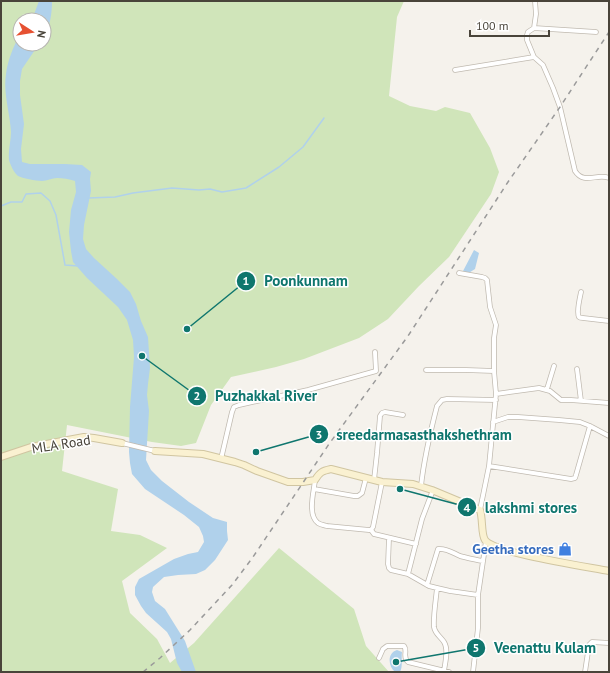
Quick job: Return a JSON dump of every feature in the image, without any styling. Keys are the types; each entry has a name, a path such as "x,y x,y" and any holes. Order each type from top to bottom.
{"street":[{"path":"534,28 536,14 535,1"},
{"path":"596,32 534,28 528,32 527,40 534,57 543,65 553,88 560,107 578,176 584,178 602,176 609,178"},
{"path":"454,70 534,57"},
{"path":"459,273 485,278 490,307 496,324 494,338 496,400 489,466 480,510 482,515 484,537 486,541 478,595 478,628 474,672"},
{"path":"581,292 578,310 579,317 609,321"},
{"path":"221,459 234,407 308,390 376,371 375,352"},
{"path":"547,389 554,366"},
{"path":"577,369 581,401"},
{"path":"426,370 494,371"},
{"path":"496,394 539,388 550,390 561,400 609,403"},
{"path":"420,486 430,433 439,402 447,399 496,400"},
{"path":"374,480 378,453 380,416 385,412 403,414"},
{"path":"493,422 508,417 530,417 580,422 609,436"},
{"path":"489,466 571,479 575,478 590,426"},
{"name":"MLA Road","path":"1,457 31,447 84,437 122,443"},
{"path":"122,443 155,451 203,454 244,465 288,482 315,480"},
{"path":"416,544 374,534 371,530 332,526 317,522 313,516 312,508 315,480 320,473 331,469 382,482 420,486 480,510"},
{"path":"314,489 358,496 362,493 366,478"},
{"path":"371,530 373,527 382,482"},
{"path":"408,574 422,519 433,490"},
{"path":"389,538 389,568 394,572 408,574 437,588 478,595"},
{"path":"486,541 500,548 519,554 609,571"},
{"path":"427,584 437,551 440,548 462,556 483,561"},
{"path":"437,588 434,624 436,632 446,646 444,671"},
{"path":"586,672 589,645 592,642 609,643"},
{"path":"380,658 383,649 387,646 404,646 406,650 404,656 408,662 449,672"}],"green space":[{"path":"1,1 404,1 397,17 389,96 410,106 436,111 445,107 470,113 490,148 499,172 491,194 449,257 388,319 359,338 304,359 231,377 211,405 196,443 181,446 152,442 67,425 62,471 118,489 111,531 140,535 167,548 122,581 130,613 157,639 170,663 194,643 279,548 354,609 366,646 389,672 1,672"}],"water":[{"path":"39,1 52,1 52,12 35,12"},
{"path":"12,51 34,52 22,69 20,81 20,95 24,124 21,149 22,162 30,164 82,165 91,172 91,191 84,225 83,239 86,249 130,292 148,337 150,368 147,395 149,411 146,460 151,470 162,481 189,502 213,518 227,522 228,540 215,560 205,570 196,574 164,577 153,587 152,592 155,601 165,609 185,641 196,672 182,672 177,663 171,639 167,632 146,613 141,606 135,595 135,587 139,579 174,559 198,552 204,542 203,536 199,527 145,489 132,474 129,452 130,407 134,357 133,340 127,320 118,307 87,278 73,262 69,232 71,210 76,192 75,181 53,178 39,181 20,177 11,166 9,153 11,132 5,81 9,58"},
{"path":"474,250 479,253 475,269 467,274 462,273"},
{"path":"397,650 402,652 402,665 400,672 395,672 390,663 391,654"}],"waterway":[{"path":"88,198 115,197 172,188 199,190 210,189 222,192 246,188 279,167 303,147 324,118"},
{"path":"1,206 11,202 22,202 26,194 41,193 50,201 56,215 65,265 78,266"}],"railway":[{"path":"143,672 190,630 232,585 253,557 329,444 408,336 508,182 560,107 609,32"}],"place":[{"name":"Poonkunnam","path":"187,329"},
{"name":"Puzhakkal River","path":"142,356"},
{"name":"sreedarmasasthakshethram","path":"256,452"},
{"name":"lakshmi stores","path":"400,489"},
{"name":"Geetha stores","path":"565,549"},
{"name":"Veenattu Kulam","path":"396,662"}]}
